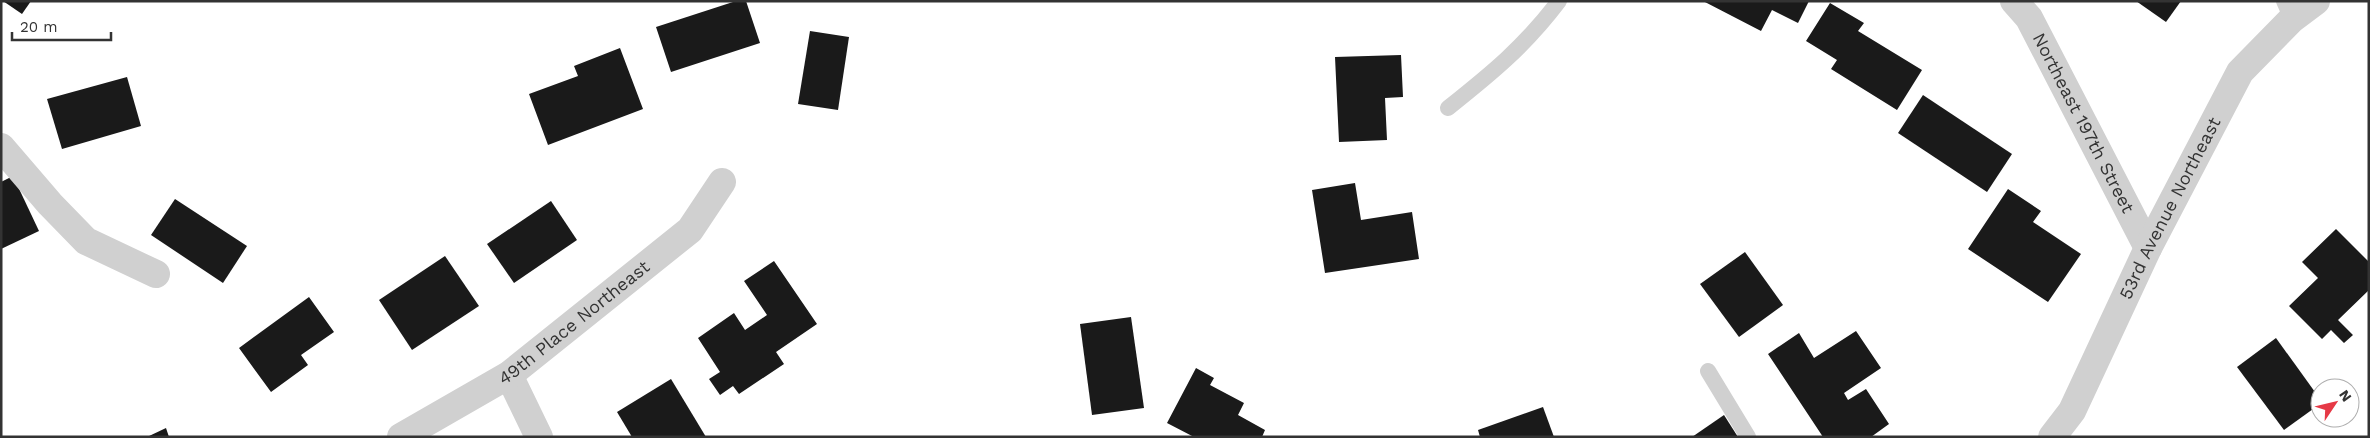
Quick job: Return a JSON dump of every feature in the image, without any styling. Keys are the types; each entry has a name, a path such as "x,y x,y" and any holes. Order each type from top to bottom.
{"street":[{"name":"Northeast 197th Street","path":"2014,1 2029,18 2148,248"},
{"name":"53rd Avenue Northeast","path":"2052,437 2072,412 2148,248 2240,72 2288,10 2316,1"},
{"path":"1,147 50,204 86,240 156,274"},
{"name":"49th Place Northeast","path":"401,437 508,375 690,230 722,182"},
{"path":"508,375 539,437"}],"lane":[{"path":"1448,108 1507,61 1538,28 1559,1"},
{"path":"1708,371 1748,437"}],"building":[{"path":"3,1 31,1 22,14"},
{"path":"736,1 746,1 760,43 671,72 656,27"},
{"path":"1703,1 1809,1 1798,23 1772,10 1761,31"},
{"path":"2136,1 2181,1 2166,22"},
{"path":"1830,3 1864,23 1858,31 1922,70 1897,110 1831,69 1837,60 1806,41"},
{"path":"810,31 849,37 838,110 798,104"},
{"path":"620,48 643,109 548,145 529,94 578,76 574,66"},
{"path":"1401,55 1403,97 1385,98 1387,140 1339,142 1335,57"},
{"path":"127,77 141,126 62,149 47,99"},
{"path":"1923,95 2012,154 1987,192 1898,133"},
{"path":"13,176 39,231 1,249 1,182"},
{"path":"1355,183 1361,220 1412,212 1419,259 1325,273 1312,190"},
{"path":"2008,189 2041,211 2033,222 2081,254 2048,302 1968,249"},
{"path":"175,199 247,246 223,283 151,235"},
{"path":"551,201 577,240 514,283 487,244"},
{"path":"2336,229 2369,262 2369,290 2338,320 2353,335 2344,343 2331,330 2322,339 2289,306 2318,278 2302,262"},
{"path":"1745,252 1783,305 1739,337 1700,284"},
{"path":"445,256 479,306 412,350 379,300"},
{"path":"774,261 817,324 776,352 784,364 739,394 733,386 720,395 709,379 720,372 698,338 734,313 745,330 767,315 744,281"},
{"path":"309,297 334,332 301,355 308,365 271,392 239,348"},
{"path":"1131,317 1144,408 1092,415 1080,324"},
{"path":"1856,331 1881,368 1844,393 1848,400 1866,389 1889,424 1871,437 1823,437 1768,354 1799,333 1814,358"},
{"path":"2276,338 2310,385 2310,411 2284,430 2237,367"},
{"path":"1196,368 1214,378 1210,385 1244,403 1238,415 1265,430 1262,437 1194,437 1167,423"},
{"path":"671,379 706,437 632,437 617,412"},
{"path":"1543,407 1554,437 1480,437 1478,430"},
{"path":"1724,415 1738,437 1692,437"},
{"path":"166,428 169,437 147,437"}]}
